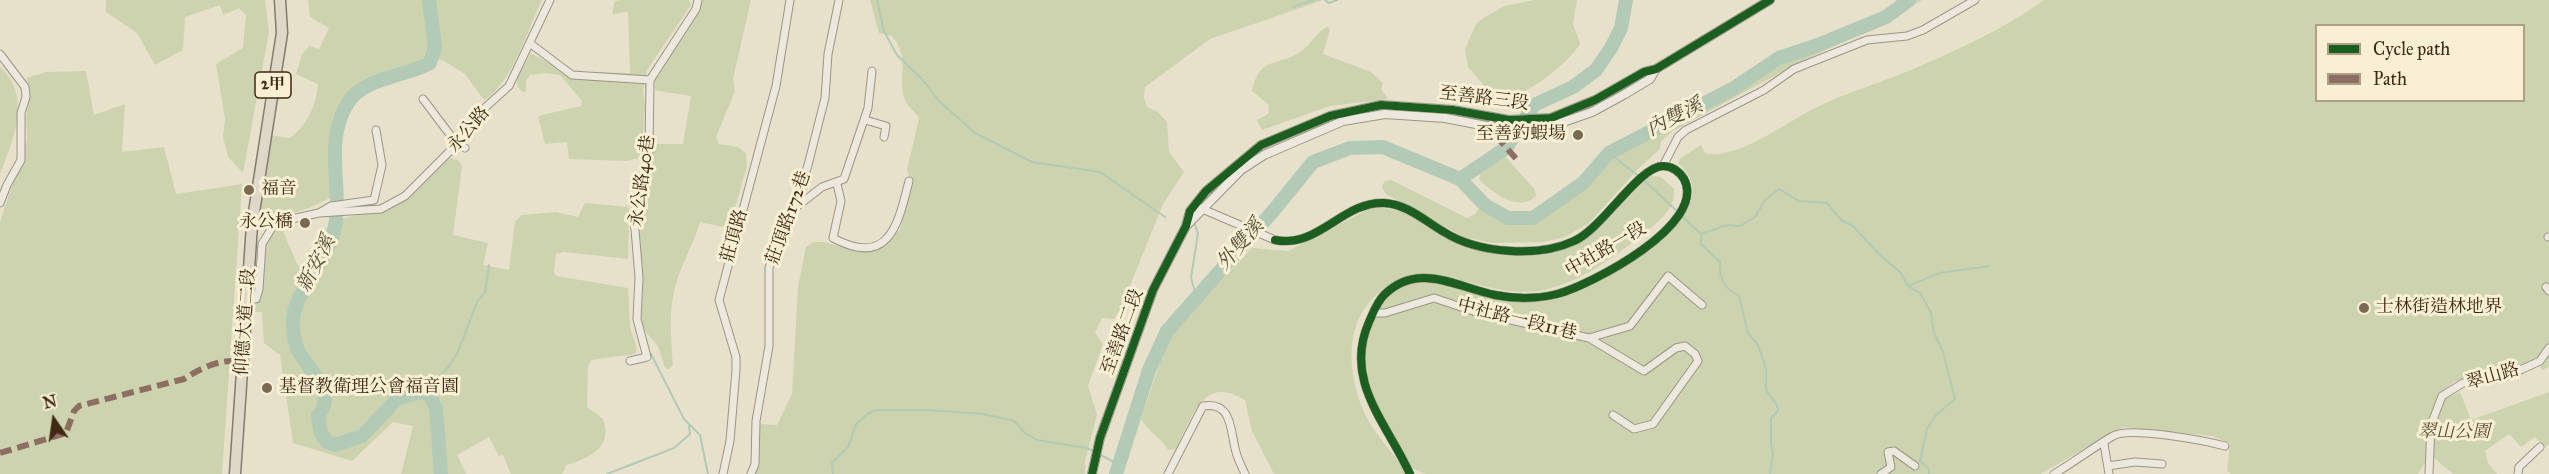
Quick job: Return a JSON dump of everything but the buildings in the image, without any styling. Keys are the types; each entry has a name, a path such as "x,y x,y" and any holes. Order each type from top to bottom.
{"main road":[{"name":"仰德大道二段","path":"235,474 252,225 282,33 280,0"}],"street":[{"name":"永公路","path":"343,208 381,208 405,196 457,144 478,114 509,86 550,0"},
{"path":"531,44 572,75 650,80 696,9 698,0"},
{"name":"莊頂路","path":"723,474 730,441 736,357 719,300 776,86 790,0"},
{"name":"莊頂路172巷","path":"751,474 755,464 756,421 769,346 769,268 777,242 795,208 825,98 828,54 839,0"},
{"name":"至善路三段","path":"1203,209 1212,196 1241,170 1264,155 1343,121 1385,114 1424,116 1507,130 1570,112 1644,72 1656,69 1770,0"},
{"path":"1663,166 1678,137 1686,130 1764,90 1794,69 1867,40 1907,36 1923,30 1976,0"},
{"path":"0,54 25,87 26,97 21,113 21,160 0,203"},
{"path":"795,208 822,188 837,184 847,173 865,120 872,71"},
{"name":"永公路40巷","path":"630,361 647,357 637,319 639,277 634,218 649,153 650,80"},
{"path":"423,99 457,144 465,148"},
{"name":"至善路三段","path":"1203,209 1236,164 1261,145 1354,109 1401,105 1509,120 1528,125"},
{"path":"865,120 886,126 884,137"},
{"path":"248,299 256,299 259,290 262,244 267,233 282,221 368,203 377,195 382,165 376,130"},
{"name":"中社路一段","path":"1203,209 1275,240 1288,243 1302,240 1351,212 1368,205 1384,203 1399,206 1463,243 1483,248 1508,250 1558,246 1575,241 1597,226 1639,179 1651,169 1663,166 1676,169 1688,188 1682,213 1665,232 1644,248 1588,282 1557,294 1516,298 1420,276 1400,282 1382,296 1364,332 1361,373 1373,409 1410,474"},
{"path":"837,184 841,201 833,238 864,249 876,245 891,235 898,226 909,181"},
{"name":"至善路二段","path":"1092,474 1100,438 1153,290 1186,226 1203,209"},
{"path":"1589,338 1630,326 1668,276 1702,305"},
{"name":"中社路一段11巷","path":"1373,313 1385,313 1434,298 1476,312 1589,338 1644,371 1676,348 1685,346 1695,354 1698,361 1653,424 1634,429 1613,415"},
{"name":"翠山路","path":"2429,474 2431,425 2442,396 2463,383 2503,378 2540,362 2548,348"},
{"path":"1168,474 1203,406 1210,404 1222,408 1228,415 1236,454 1245,474"},
{"path":"2054,474 2104,444 2115,434 2133,432 2204,440 2225,446"},
{"path":"2104,444 2109,470 2135,462 2162,464"},
{"path":"2518,474 2519,467 2540,447"},
{"path":"1881,474 1891,467 1888,452 1894,451 1915,466"}],"green space":[{"path":"106,0 265,0 269,32 243,173 228,157 223,137 225,119 216,64 243,48 246,15 239,8 223,15 220,5 185,17 183,50 155,65 137,33 106,12"},
{"path":"308,0 542,0 511,69 503,82 484,100 465,74 442,60 425,60 398,70 346,97 329,155 332,197 309,208 262,222 256,218 269,135 289,138 293,136 307,119 316,99 318,84 296,74 302,54 309,46 319,49 329,28 310,17"},
{"path":"689,0 691,5 647,70 643,90 645,106 642,152 638,158 627,161 569,159 567,142 545,144 538,116 581,106 582,101 560,75 546,73 530,75 526,81 526,91 523,92 519,89 516,79 531,53 575,78 584,79 598,72 630,73 628,12 612,14 615,1"},
{"path":"700,0 751,0 733,79 735,91 716,137 719,144 738,147 746,153 747,166 731,222 723,227 700,222 680,273 672,301 673,365 669,369 665,368 658,346 645,331 639,313 643,275 639,240 640,204 654,144 683,144 691,96 659,91 655,89 655,80"},
{"path":"870,0 1323,0 1210,39 1145,87 1144,97 1147,107 1158,112 1167,122 1169,152 1184,172 1163,204 1121,308 1114,319 1102,318 1095,333 1103,344 1088,386 1097,415 1085,461 1085,474 755,474 760,424 777,425 792,394 798,286 806,247 813,242 824,242 856,250 877,248 900,229 912,184 907,170 919,118 905,100 902,83 903,60 898,45 892,36 879,33"},
{"path":"1534,0 1577,0 1573,24 1580,43 1556,70 1544,79 1519,95 1499,103 1468,67 1465,49 1476,24 1483,18 1505,6"},
{"path":"1911,0 1922,0 1896,17 1798,63 1673,131 1661,141 1660,149 1639,168 1589,223 1565,237 1543,242 1492,243 1464,237 1386,194 1382,187 1384,182 1391,180 1467,218 1475,214 1479,208 1519,221 1529,221 1542,216 1589,183 1625,147 1786,60 1884,19"},
{"path":"2044,0 2549,0 2549,367 2542,370 2536,360 2508,373 2466,378 2453,382 2441,393 2427,427 2428,458 2418,474 2231,474 2227,471 2230,443 2212,436 2123,427 2040,474 1425,474 1407,463 1375,403 1365,373 1364,358 1371,326 1380,308 1396,290 1413,281 1429,280 1511,301 1533,301 1584,287 1636,259 1658,243 1676,225 1688,207 1692,195 1690,178 1678,163 1681,158 1701,145 1705,153 1718,154 1747,146 1817,107 1942,57 1995,31"},
{"path":"1328,26 1330,30 1323,54 1371,72 1383,83 1381,89 1388,99 1330,106 1262,130 1257,120 1268,114 1269,105 1252,91 1260,71 1266,66 1296,55"},
{"path":"0,67 10,78 18,104 15,132 0,174"},
{"path":"86,71 94,115 125,104 122,152 164,147 176,194 242,184 222,474 0,474 0,222 27,140 26,117 30,91 26,78 46,72"},
{"path":"1503,154 1535,190 1536,196 1529,201 1514,202 1506,199 1479,179 1481,171"},
{"path":"449,158 458,160 462,166 453,235 488,243 483,265 509,270 515,221 522,215 556,212 578,217 585,203 629,207 628,259 564,252 556,254 554,272 556,276 628,288 630,327 637,349 635,354 591,360 588,366 587,407 603,419 605,437 597,450 583,459 566,465 562,474 511,474 503,455 499,456 489,437 457,455 466,474 401,474 413,426 393,422 352,461 293,443 280,355 264,343 262,312 253,312 252,301 258,300 264,244 274,230 283,231 297,264 301,267 309,265 320,235 332,224 341,219 381,210 401,202"},
{"path":"1653,176 1661,177 1674,189 1674,197 1668,211 1617,254 1570,282 1528,292 1498,289 1456,279 1416,275 1395,282 1371,300 1361,314 1355,329 1352,346 1354,381 1369,422 1406,474 1274,474 1252,431 1245,400 1230,393 1218,392 1208,396 1200,403 1176,449 1168,450 1141,419 1169,336 1252,248 1288,251 1369,209 1386,208 1416,218 1475,249 1499,252 1568,246 1580,241 1605,222 1636,186"},
{"name":"翠山公園","path":"2460,392 2471,420 2549,392 2549,444 2545,447 2535,437 2521,447 2509,434 2485,451 2488,463 2497,474 2453,474 2432,456 2433,426 2445,399"}],"waterway":[{"name":"新安溪","path":"429,0 435,47 430,63 365,87 349,101 341,117 335,149 337,198 334,231 324,255 303,290 294,314 293,326 298,349 323,390 324,406 318,416 321,433 327,442 335,445 362,436 398,398 422,392 429,395 436,408 441,474"},
{"path":"877,0 884,31 897,55 922,79 940,102 975,133 1032,162 1100,172 1165,217"},
{"path":"1293,7 1314,0"},
{"path":"1325,0 1329,3 1337,0"},
{"path":"1460,179 1506,148 1534,105 1573,87 1596,70 1621,28 1626,0"},
{"name":"內雙溪","path":"1116,474 1149,370 1167,331 1274,210 1313,162 1350,148 1383,147 1460,179 1485,205 1508,218 1533,218 1583,183 1609,153 1734,88 1779,58 1818,45 1886,17 1909,0"},
{"path":"646,85 647,103"},
{"path":"1609,153 1646,182 1701,234 1701,244 1720,262 1720,273 1724,282 1739,296 1748,333 1758,345 1766,369 1766,390 1777,405 1778,411 1771,418 1773,453 1770,474"},
{"path":"1701,234 1727,225 1740,226 1755,217 1765,200 1779,189 1799,201 1827,203 1842,221 1853,226 1879,254 1900,272 1908,286 1920,293 1931,313 1933,330 1943,352 1955,399 1936,415 1927,429 1920,461 1929,469 1929,474"},
{"path":"1195,225 1198,233 1191,278 1196,295"},
{"path":"422,392 447,369 458,352 477,302 485,292 489,265"},
{"path":"1908,286 1939,273 1989,266"},
{"path":"651,354 684,419 700,435 708,474"},
{"path":"833,474 832,463 848,447 856,424 876,410 928,410 983,414 1014,421 1025,433 1037,440 1087,448 1118,464"},
{"path":"607,474 674,448 690,434 689,426"}],"marked path":[{"path":"1496,136 1520,163"},
{"path":"0,453 66,433 74,411 79,406 184,379 213,364 232,361 236,369"}],"cycle path":[{"path":"1092,474 1100,438 1153,290 1186,226 1190,211 1206,191 1261,145 1330,116 1381,105 1453,110 1509,120 1551,118 1595,100 1644,72 1656,69 1770,0"},
{"path":"1275,240 1290,241 1304,238 1356,209 1369,204 1384,203 1400,206 1444,232 1473,245 1508,251 1543,250 1574,241 1585,234 1643,176 1653,169 1663,166 1670,167 1684,179 1687,196 1679,215 1663,233 1618,266 1573,288 1542,297 1510,297 1438,279 1424,278 1397,285 1384,295 1369,322 1362,343 1361,363 1364,383 1371,401 1410,474"}],"place":[{"name":"至善釣蝦場","path":"1578,135"},
{"name":"福音","path":"249,190"},
{"name":"永公橋","path":"305,223"},
{"name":"士林街造林地界","path":"2364,308"},
{"name":"基督教衛理公會福音園","path":"267,388"}],"water label":[{"name":"外雙溪","path":"1241,245"}]}
